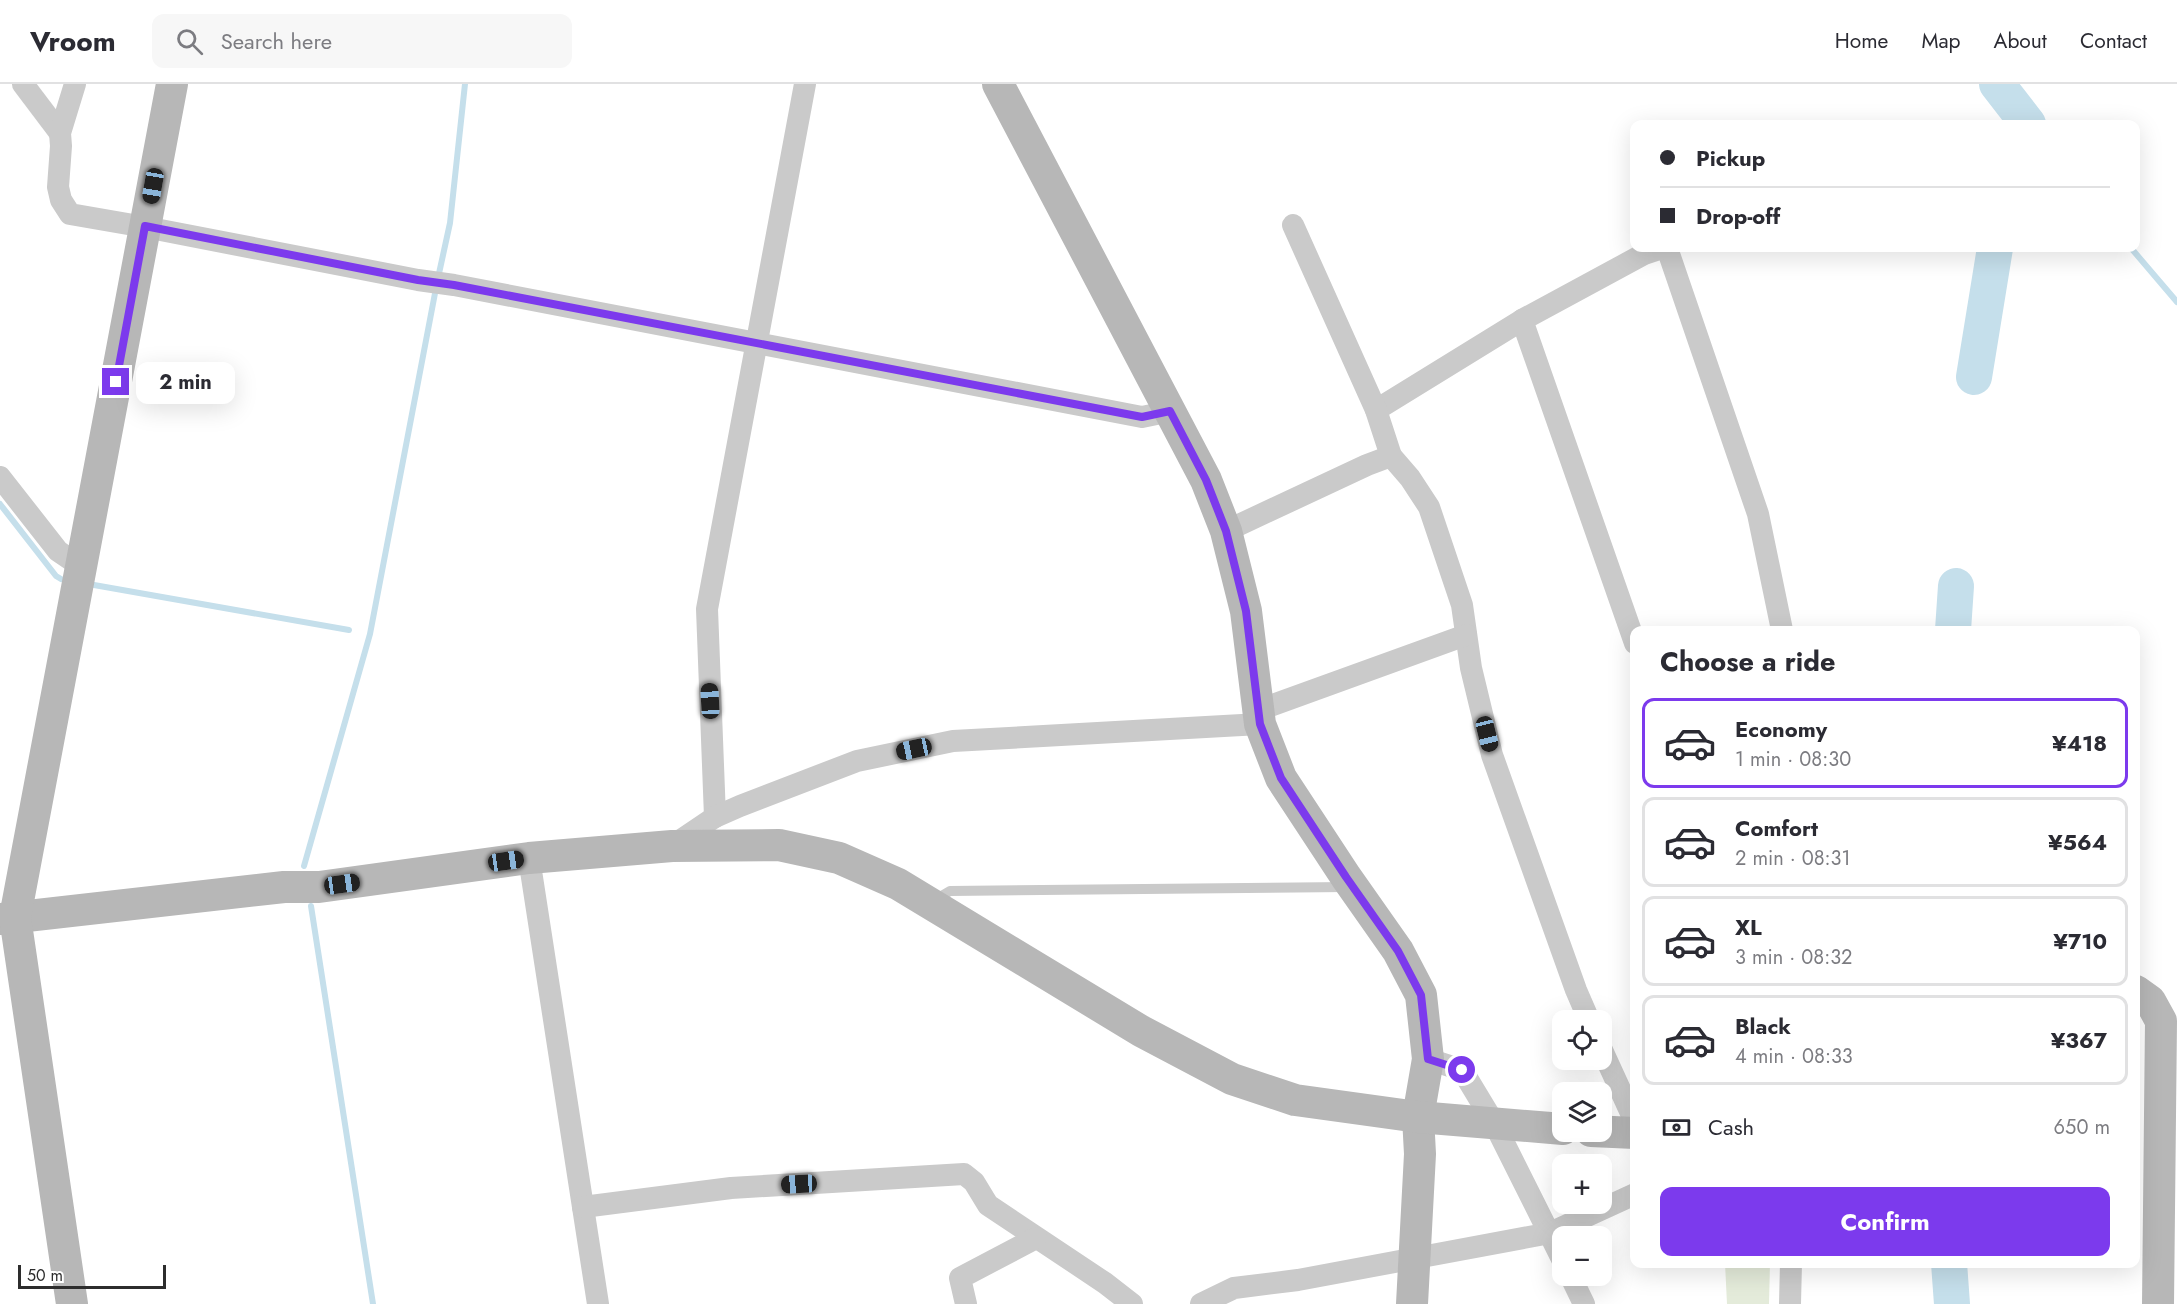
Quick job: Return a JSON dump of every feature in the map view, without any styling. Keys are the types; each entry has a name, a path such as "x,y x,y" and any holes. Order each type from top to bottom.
{"street":[{"path":"22,84 60,133"},
{"path":"75,84 60,133 58,187 61,201 70,214 145,226 1142,417 1170,411"},
{"path":"72,1304 8,918 80,566 172,84"},
{"path":"715,817 706,609 805,84"},
{"path":"998,84 1206,480 1226,531 1246,611 1259,717 1281,778 1398,951 1421,995 1428,1059 1418,1116 1420,1154 1412,1304"},
{"path":"1293,225 1376,410 1391,456 1410,478 1429,507 1462,605 1471,668 1492,755 1585,1010"},
{"path":"1376,410 1522,320 1650,252"},
{"path":"1668,252 1758,514 1781,626"},
{"path":"1522,320 1630,629"},
{"path":"1226,531 1391,456"},
{"path":"0,477 58,551 80,566"},
{"path":"672,846 715,817 856,761 953,741 1259,717 1466,635"},
{"path":"8,918 284,887 319,887 529,858 672,846 779,845 839,858 898,884 1141,1031 1232,1079 1295,1100 1418,1116 1552,1128"},
{"path":"529,858 598,1304"},
{"path":"2140,994 2150,1001 2161,1021 2158,1304"},
{"path":"1428,1059 1462,1070 1494,1122 1552,1237"},
{"path":"1611,1070 1630,1111"},
{"path":"1612,1132 1630,1133"},
{"path":"583,1207 731,1188 964,1174 974,1182 988,1205 1105,1283 1132,1304"},
{"path":"1201,1304 1234,1288 1298,1280 1550,1233 1630,1196"},
{"path":"966,1304 960,1278 1036,1238"},
{"path":"1790,1304 1791,1268"},
{"path":"1575,1286 1584,1304"}],"lane":[{"path":"930,903 950,891 1353,887"}],"green space":[{"path":"1725,1268 1770,1268 1769,1304 1727,1304"}],"waterway":[{"path":"438,278 450,223 465,84"},
{"path":"1997,84 2025,120"},
{"path":"1974,377 1994,252"},
{"path":"2134,252 2177,302"},
{"path":"304,866 370,634 436,288"},
{"path":"0,504 56,576 61,579"},
{"path":"94,585 349,630"},
{"path":"1953,626 1956,586"},
{"path":"311,906 373,1304"},
{"path":"1949,1268 1952,1304"}],"route":[{"path":"116,382 145,226 1142,417 1170,411 1206,480 1226,531 1246,611 1260,724 1281,778 1398,951 1421,995 1428,1059 1462,1070"}]}
